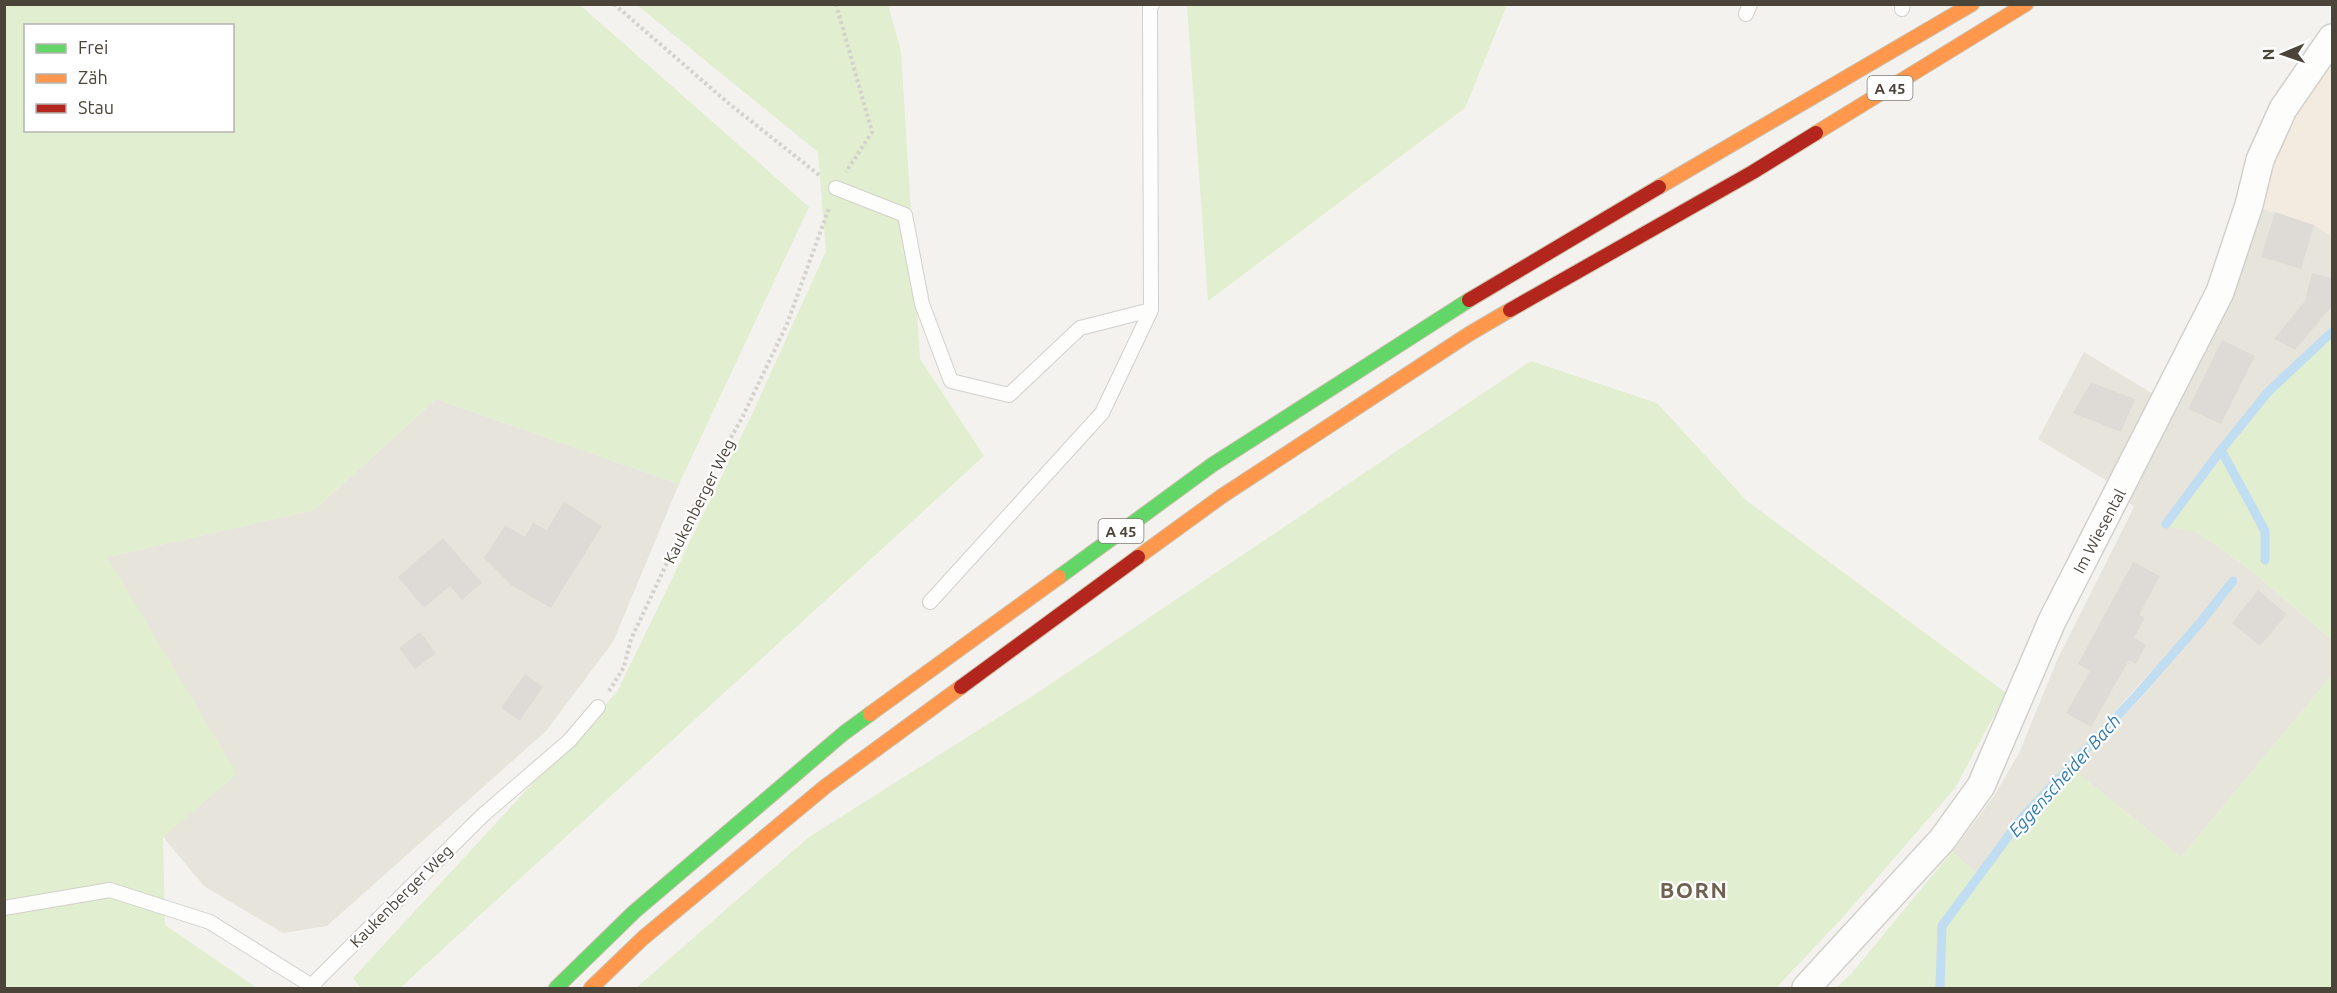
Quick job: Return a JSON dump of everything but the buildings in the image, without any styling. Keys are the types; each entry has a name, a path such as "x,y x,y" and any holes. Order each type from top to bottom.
{"highway":[{"name":"A 45","path":"556,988 634,912 844,733 1212,465 1512,273 1972,4"},
{"name":"A 45","path":"591,988 644,938 826,786 1222,496 1469,334 1753,172 2026,4"}],"street":[{"name":"Im Wiesental","path":"1806,988 1942,840 1981,786 2052,621 2220,292 2260,160 2283,109 2332,38"}],"lane":[{"path":"930,602 1102,414 1151,310 1150,8 1152,4"},
{"path":"836,188 905,215 922,304 951,381 1009,395 1080,328 1151,310"},
{"name":"Kaukenberger Weg","path":"314,987 483,815 569,741 598,707"},
{"path":"4,908 110,890 210,922 314,987"}],"path":[{"path":"614,4 727,102 836,188"},
{"name":"Kaukenberger Weg","path":"598,707 624,667 631,639 697,500 742,418 787,324 836,188 872,132 836,4"}],"shaded area":[{"path":"2332,61 2332,236 2314,225 2257,207 2281,144 2311,89"},
{"path":"2257,207 2314,225 2332,236 2332,336 2271,394 2170,526 2199,533 2253,572 2332,640 2332,675 2181,857 2073,769 2141,698 2202,626 2197,621 2019,817 1978,874 1952,852 1994,796 2019,753 2058,658 2134,507 2107,481 2038,439 2084,352 2176,408 2195,369"},
{"path":"436,399 679,484 613,642 546,731 327,926 283,933 204,886 163,837 107,557 314,510"}],"green space":[{"path":"1187,4 1507,5 1465,108 1208,301"},
{"path":"5,5 580,5 809,207 679,484 436,399 314,510 107,557 237,774 163,837 165,925 257,988 5,988"},
{"path":"637,5 888,5 901,51 920,359 984,456 400,988 361,988 353,978 617,692 754,410 826,251 818,152"},
{"path":"2332,336 2332,640 2253,572 2199,533 2169,527 2271,394"},
{"path":"1531,361 1657,403 1747,501 2006,693 1955,788 1843,917 1776,988 636,988 809,837 1034,695"},
{"path":"2332,675 2332,988 1944,988 1946,928 2023,821 2073,769 2181,857"},
{"path":"1952,852 1978,874 1940,925 1937,988 1836,988 1851,974"}],"waterway":[{"name":"Eggenscheider Bach","path":"2265,560 2265,531 2221,450 2268,392 2332,332"},
{"path":"2166,524 2221,450"},
{"name":"Eggenscheider Bach","path":"1940,988 1942,926 2021,819 2137,695 2200,623 2233,581"}],"traffic: fast":[{"path":"1059,577 1212,465 1469,300"},
{"path":"556,988 634,912 844,733 870,714"}],"traffic: slow":[{"path":"1659,187 1972,4"},
{"path":"1816,133 2026,4"},
{"path":"1138,557 1222,496 1469,334 1510,310"},
{"path":"870,714 1059,577"},
{"path":"591,988 643,938 826,786 961,687"}],"traffic: jam":[{"path":"1510,310 1753,172 1816,133"},
{"path":"1469,300 1659,187"},
{"path":"961,687 1138,557"}],"district":[{"name":"BORN","path":"1694,889"}]}
